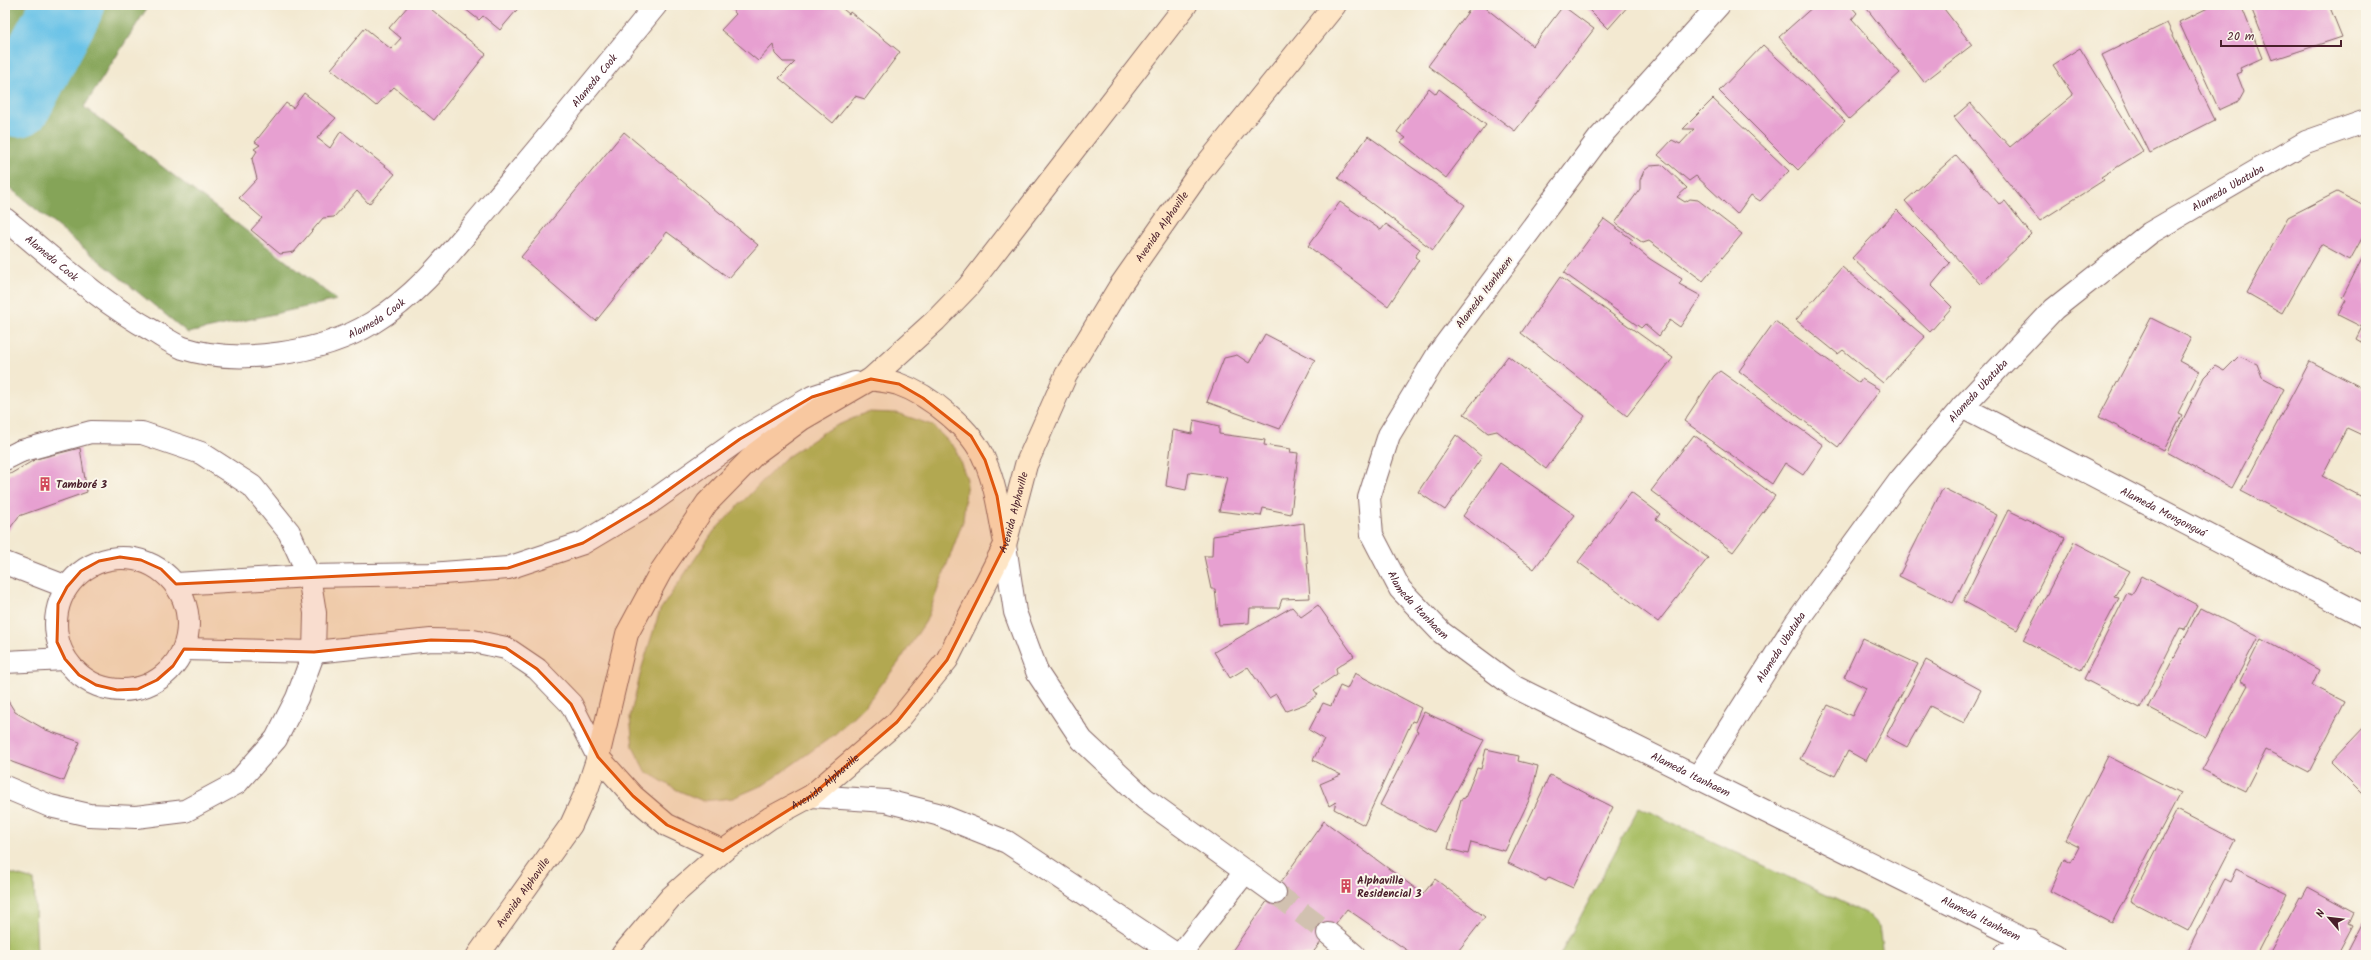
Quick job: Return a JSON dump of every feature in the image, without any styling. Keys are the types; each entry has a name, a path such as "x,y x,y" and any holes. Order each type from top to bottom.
{"main road":[{"name":"Avenida Alphaville","path":"478,955 570,824 588,790 598,757 627,634 661,571 708,503 756,453 802,418 871,379 936,320 968,287 1186,5"},
{"name":"Avenida Alphaville","path":"622,955 671,897 723,851 770,818 811,796 898,722 947,660 1005,545 1029,458 1066,376 1120,286 1198,176 1335,5"},
{"path":"871,379 898,384 923,398 971,436 985,460 997,496 1005,545"},
{"path":"598,757 633,796 667,825 723,851"}],"street":[{"name":"Alameda Cook","path":"5,219 93,291 140,324 182,348 221,356 270,354 314,347 372,323 422,285 554,130 656,5"},
{"name":"Alameda Itanhaem","path":"1718,5 1599,138 1438,354 1389,435 1369,498 1372,535 1400,588 1442,633 1515,687 2056,955"},
{"name":"Alameda Ubatuba","path":"1698,777 1797,621 1900,480 1962,407 2054,309 2150,233 2306,142 2366,121"},
{"path":"176,584 308,576 430,574 508,568 583,543 650,504 740,440 812,397 871,379"},
{"name":"Alameda Mongonguá","path":"1962,407 2366,617"},
{"path":"5,787 50,806 89,815 136,817 185,811 237,783 276,739 297,698 314,652 315,613 308,576 290,532 252,486 201,453 142,434 90,432 13,455"},
{"path":"1005,545 1015,612 1038,674 1082,740 1145,799 1275,892"},
{"path":"120,557 142,560 160,569 176,584 185,604 188,627 184,649 173,666 157,680 138,689 117,690 96,685 79,675 65,659 57,642 55,623 58,604 67,587 81,571 93,564 120,557"},
{"path":"5,563 67,587"},
{"path":"184,649 314,652 431,640 473,641 506,648 537,669 571,704 598,757"},
{"path":"5,662 65,659"},
{"path":"811,796 886,801 937,814 1007,842 1176,955"},
{"path":"1180,955 1246,871"},
{"path":"1328,933 1354,955"},
{"path":"2005,955 2030,941"}],"highlighted area":[{"path":"871,379 899,384 923,398 971,436 985,460 997,496 1005,545 947,660 897,722 811,796 723,851 667,825 633,796 598,757 571,704 537,669 506,648 473,641 431,640 314,652 184,649 173,666 157,680 138,689 117,690 96,685 79,675 65,659 57,642 58,604 67,587 81,571 99,561 120,557 141,560 161,569 176,584 508,568 583,543 650,503 740,439 812,397"}],"green space":[{"path":"5,5 149,5 84,107 337,300 188,333 5,184"},
{"path":"867,412 897,413 932,425 955,448 967,479 963,521 926,621 899,662 867,703 834,735 765,784 733,798 703,801 677,790 645,771 633,747 630,717 642,667 660,610 714,531 784,459 827,430"},
{"path":"1639,807 1867,914 1879,926 1883,955 1560,955"},
{"path":"5,872 34,880 37,955 5,955"}],"building":[{"path":"409,5 426,5 486,54 434,120 394,87 376,106 331,69 365,28 391,49 401,38 389,28"},
{"path":"460,5 521,5 500,30 483,16 479,20"},
{"path":"728,5 838,5 849,14 850,12 900,52 865,99 855,96 833,123 779,78 795,62 783,62 775,54 773,45 758,61 721,30 736,14"},
{"path":"1473,5 1482,5 1533,46 1563,6 1594,29 1515,131 1428,66"},
{"path":"1584,5 1629,5 1608,29"},
{"path":"1815,5 1850,5 1857,13 1852,19 1900,73 1849,119 1779,37"},
{"path":"1864,5 1941,5 1972,45 1924,82"},
{"path":"2214,5 2241,5 2262,58 2240,68 2242,72 2237,74 2244,92 2239,101 2219,110 2179,22"},
{"path":"2250,5 2329,5 2342,37 2272,60"},
{"path":"2167,23 2215,120 2150,153 2102,55"},
{"path":"1763,45 1845,121 1798,170 1719,91"},
{"path":"2080,48 2143,151 2101,177 2104,180 2040,221 1954,117 1970,103 2010,147 2073,95 2053,65"},
{"path":"1429,88 1436,94 1439,89 1486,125 1446,178 1401,142 1406,138 1397,132"},
{"path":"304,93 336,118 317,138 330,148 341,131 395,174 369,204 357,191 334,217 323,218 294,252 280,254 251,230 262,218 239,198 257,179 252,159 257,151 254,149 260,145 255,142 286,103 293,108"},
{"path":"1713,99 1789,171 1760,201 1751,195 1737,214 1696,176 1689,181 1658,155 1672,140 1680,144 1694,129 1683,129"},
{"path":"624,132 758,245 729,278 667,232 596,321 521,257"},
{"path":"1368,136 1465,205 1433,250 1338,178"},
{"path":"1956,155 1999,204 2005,201 2031,234 1980,284 1905,201"},
{"path":"1663,165 1687,188 1677,197 1685,202 1690,199 1698,200 1742,234 1703,281 1649,241 1643,243 1615,223 1640,189 1640,180 1644,171 1650,166"},
{"path":"2337,192 2366,207 2366,231 2350,260 2321,244 2282,313 2247,293 2288,217"},
{"path":"1340,202 1381,230 1386,224 1420,249 1415,257 1419,260 1388,306 1308,246"},
{"path":"1897,210 1950,263 1931,286 1952,307 1930,332 1852,258"},
{"path":"1604,219 1633,240 1630,243 1650,259 1682,279 1679,284 1701,296 1680,327 1670,320 1659,336 1645,324 1641,328 1564,273"},
{"path":"2366,251 2366,345 2356,339 2362,327 2338,315 2346,300 2342,298"},
{"path":"1842,267 1925,337 1883,383 1843,350 1838,354 1796,320"},
{"path":"1560,277 1673,358 1627,416 1521,333"},
{"path":"2151,318 2191,338 2179,361 2199,372 2178,413 2182,415 2164,450 2099,417"},
{"path":"1775,321 1859,383 1862,379 1880,390 1838,447 1739,371"},
{"path":"1265,334 1315,360 1280,429 1207,402 1224,358 1237,355 1249,363"},
{"path":"1508,356 1585,416 1546,469 1497,431 1488,433 1464,414"},
{"path":"2239,356 2257,364 2262,377 2284,389 2232,488 2167,452 2204,377 2215,366 2224,371"},
{"path":"2310,361 2366,390 2366,433 2364,436 2347,428 2322,476 2366,499 2366,546 2362,554 2241,491"},
{"path":"1720,371 1823,445 1803,475 1785,463 1772,484 1684,421 1714,376"},
{"path":"1194,420 1219,426 1219,434 1265,440 1264,445 1291,449 1290,452 1298,453 1291,514 1263,508 1261,516 1219,511 1227,477 1189,472 1186,490 1166,486 1173,430 1192,434"},
{"path":"1456,435 1482,457 1445,510 1418,492"},
{"path":"1694,435 1775,496 1733,552 1651,491"},
{"name":"Tamboré 3","path":"80,448 87,492 19,516 5,535 5,477 36,459"},
{"path":"1500,463 1575,515 1534,569 1463,516"},
{"path":"1943,488 1997,515 1953,603 1899,576"},
{"path":"1631,492 1660,514 1656,519 1708,558 1658,622 1578,562"},
{"path":"2008,510 2065,538 2017,630 1963,601"},
{"path":"1304,523 1310,598 1282,599 1279,608 1250,608 1249,623 1219,625 1215,589 1211,589 1204,556 1212,556 1213,536"},
{"path":"2074,542 2130,571 2114,597 2119,598 2081,670 2023,640"},
{"path":"2142,576 2197,605 2185,629 2180,628 2140,708 2084,679 2127,593 2132,595"},
{"path":"1318,605 1354,656 1336,668 1337,674 1314,690 1318,695 1305,704 1286,711 1276,694 1269,698 1248,667 1230,678 1214,652 1292,607 1301,617"},
{"path":"2200,608 2258,637 2206,737 2148,707"},
{"path":"1862,638 1918,664 1866,761 1848,751 1835,776 1800,759 1828,705 1852,716 1866,688 1844,677"},
{"path":"2261,639 2319,670 2312,685 2345,702 2309,772 2266,750 2245,791 2202,770 2248,685 2240,681"},
{"path":"1926,660 1981,690 1964,723 1930,706 1907,747 1886,736"},
{"path":"1355,673 1421,708 1415,722 1412,721 1364,825 1334,809 1336,802 1329,806 1320,784 1341,775 1313,760 1324,739 1309,730 1323,703 1331,706 1340,686 1347,689"},
{"path":"5,696 15,712 46,730 80,742 64,781 12,762 5,757"},
{"path":"1424,712 1484,740 1434,832 1380,805 1418,731 1416,730"},
{"path":"2366,725 2366,797 2331,762"},
{"path":"1486,749 1519,756 1518,761 1538,766 1531,796 1505,851 1471,842 1468,854 1448,849 1461,799 1465,798 1477,768 1481,769"},
{"path":"2108,756 2180,793 2112,923 2050,891 2064,858 2071,862 2079,847 2065,840"},
{"path":"1550,775 1613,807 1573,888 1549,877 1546,881 1508,863"},
{"path":"2177,810 2235,840 2188,931 2130,901"},
{"name":"Alphaville Residencial 3","path":"1324,821 1423,894 1435,879 1485,917 1455,955 1414,955 1347,909 1311,955 1229,955"},
{"path":"2236,869 2287,894 2256,955 2186,955 2224,879 2230,882"},
{"path":"2308,887 2354,912 2349,923 2353,925 2337,955 2269,955 2300,897 2302,898"},
{"path":"2364,920 2366,955 2346,955"}],"waterway":[{"path":"17,101 68,5"}],"tunnel":[{"path":"1275,893 1328,933"}],"place":[{"name":"Tamboré 3","path":"45,484"},
{"name":"Alphaville Residencial 3","path":"1346,886"}]}
